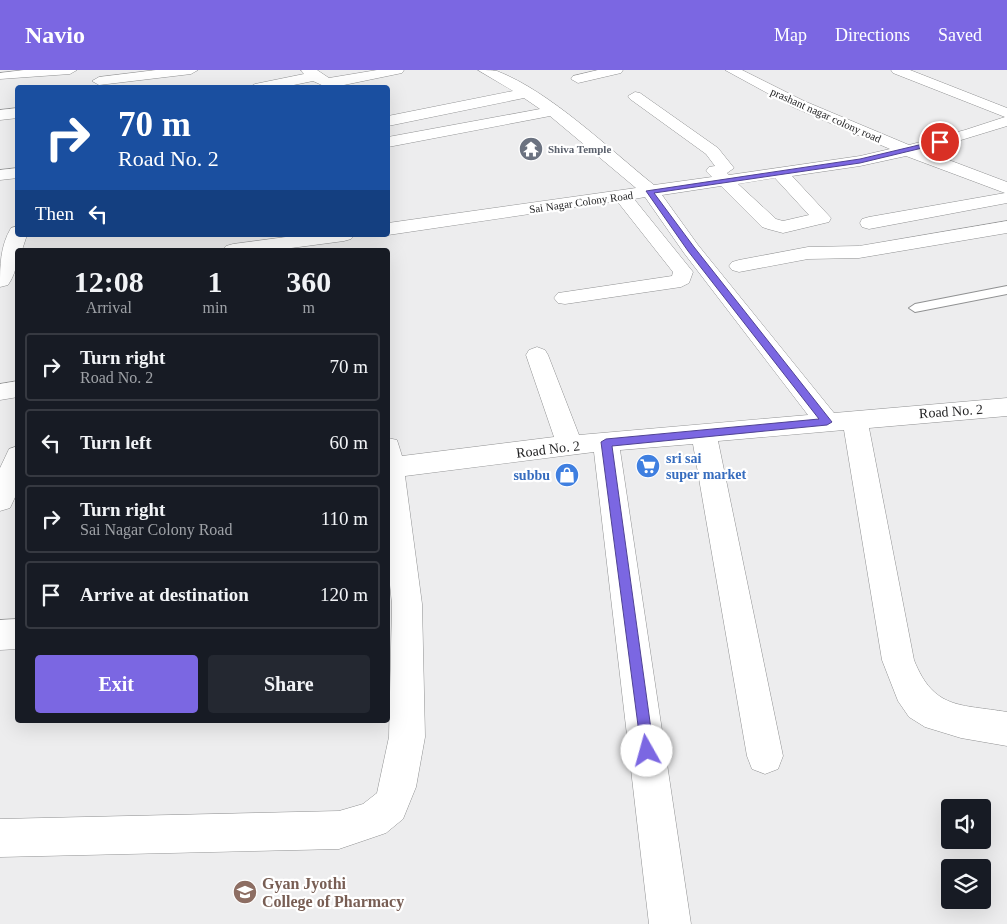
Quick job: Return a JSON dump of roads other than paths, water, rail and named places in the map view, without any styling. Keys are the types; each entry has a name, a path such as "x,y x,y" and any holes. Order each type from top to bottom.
{"street":[{"path":"4,76 70,70"},
{"path":"99,79 191,70"},
{"path":"266,85 311,73 330,85 397,70"},
{"path":"485,70 527,93 553,111 650,191 684,239 841,420 898,660 908,686 922,707 949,719 1007,729"},
{"path":"578,79 616,70"},
{"name":"prashant nagar colony road","path":"732,70 796,103 908,151 1007,188"},
{"path":"898,70 1007,113"},
{"path":"390,121 527,93"},
{"path":"635,96 712,150 726,168 716,171 775,226 822,218 779,173"},
{"path":"390,142 553,111"},
{"path":"0,115 15,113"},
{"name":"Sai Nagar Colony Road","path":"390,229 860,161 908,151 990,128 1007,121"},
{"path":"990,128 1007,137"},
{"path":"0,174 15,173"},
{"path":"565,298 674,283 682,279 683,272 623,196"},
{"path":"869,223 1007,198"},
{"path":"739,266 808,253 860,252 1007,227"},
{"path":"15,280 0,282 16,237"},
{"path":"245,248 312,237"},
{"path":"660,243 684,239"},
{"path":"537,355 570,445"},
{"path":"0,392 15,390"},
{"name":"Road No. 2","path":"390,461 1007,407"},
{"path":"704,433 765,756"},
{"path":"606,442 670,924"},
{"path":"5,495 15,465"},
{"path":"0,838 339,830 373,820 390,806 398,787 407,737 407,604 390,469"},
{"path":"0,635 15,634"}],"lane":[{"path":"915,308 1007,290"}],"place":[{"name":"Shiva Temple","path":"531,149"},
{"name":"sri sai super market","path":"648,466"},
{"name":"subbu","path":"567,475"},
{"name":"Gyan Jyothi College of Pharmacy","path":"245,892"}]}
